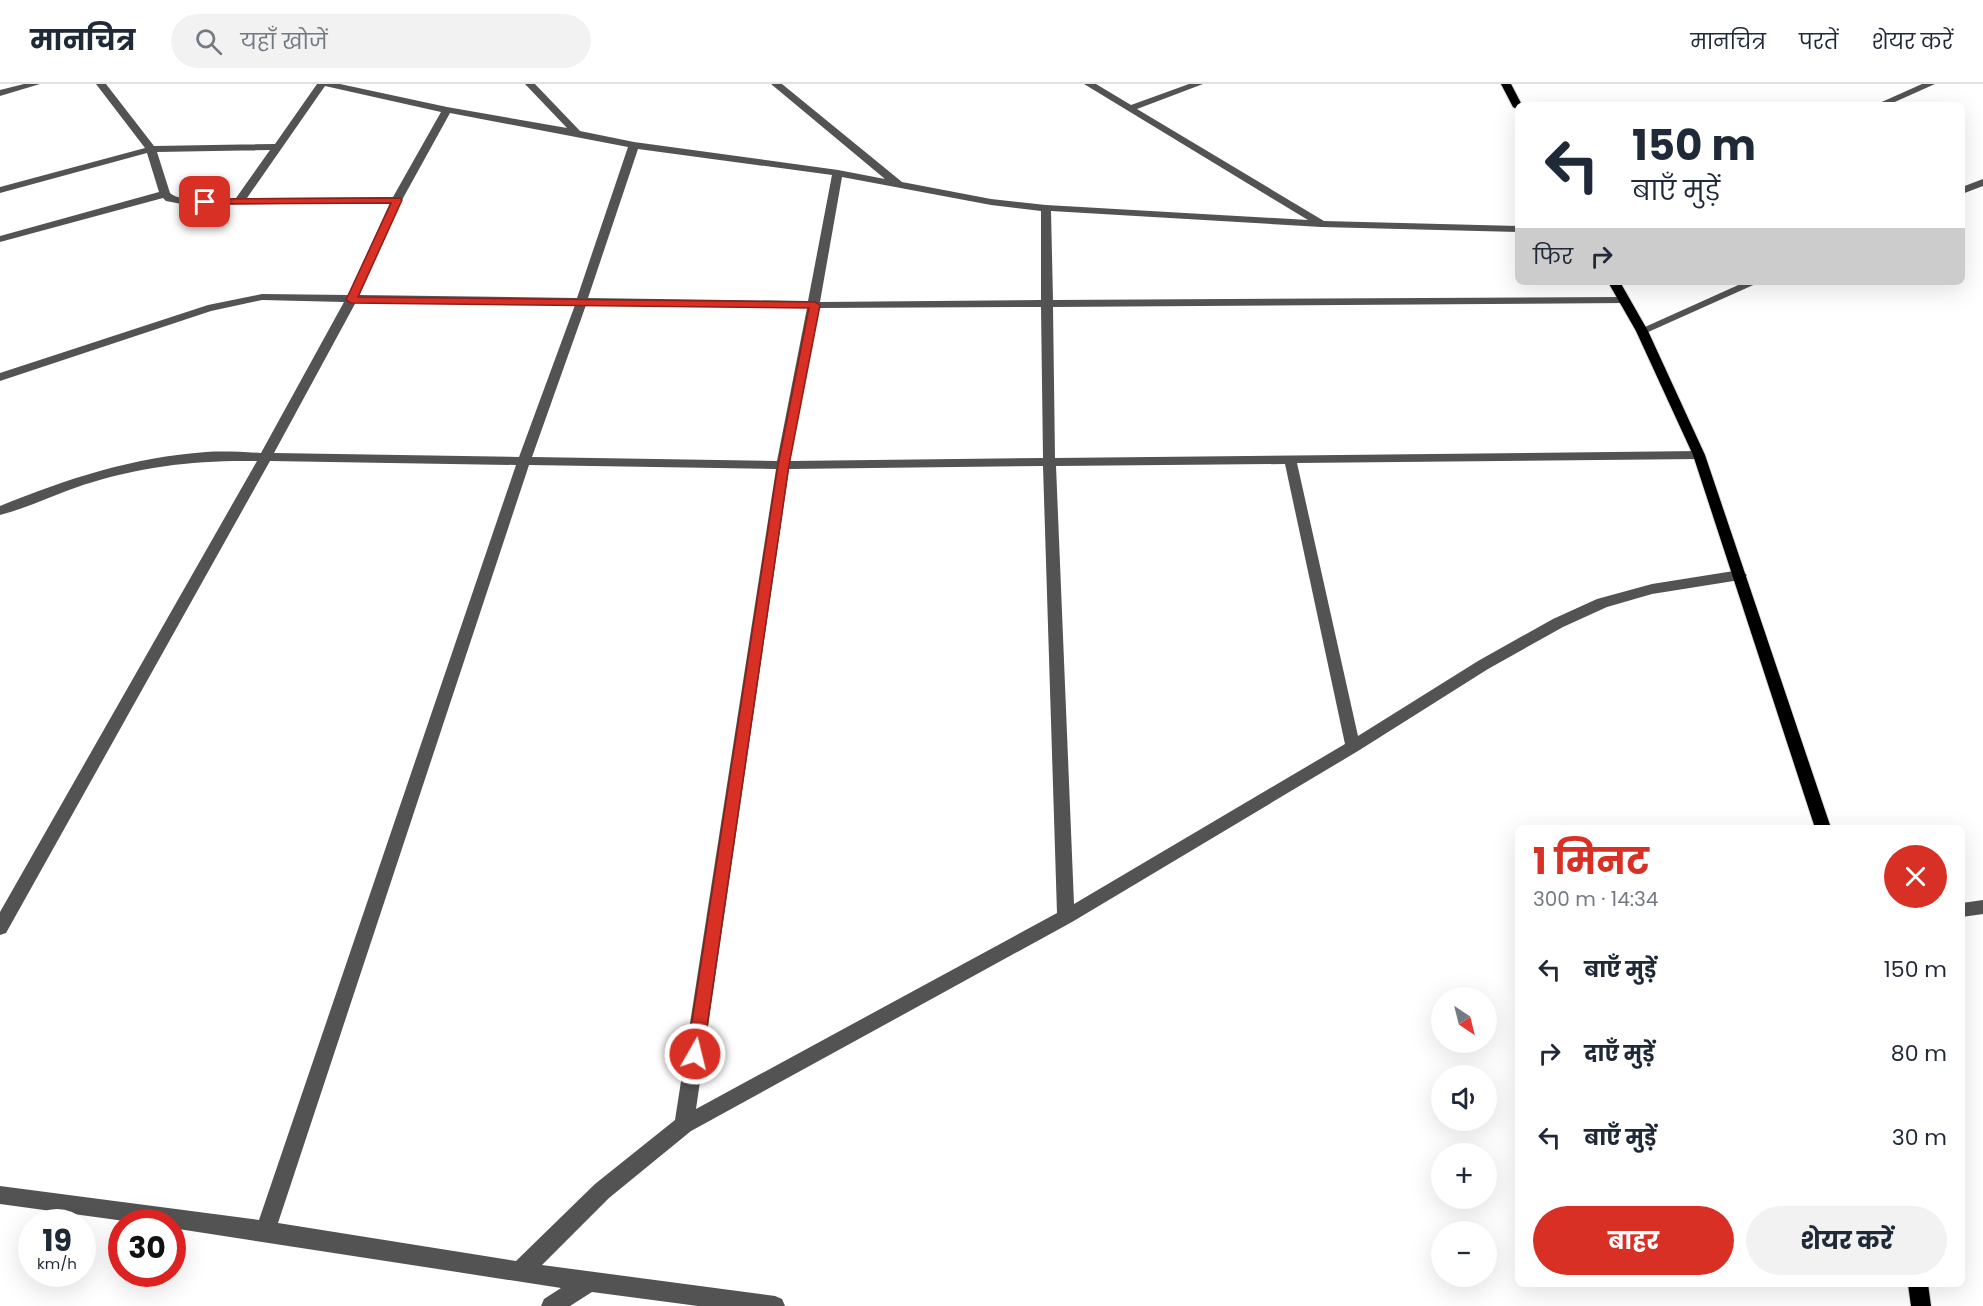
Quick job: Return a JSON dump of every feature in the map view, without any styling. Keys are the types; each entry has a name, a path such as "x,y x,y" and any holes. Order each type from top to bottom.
{"main road":[{"path":"1506,84 1515,102"},
{"path":"1616,285 1642,331 1699,455 1822,825"},
{"path":"1918,1287 1921,1306"}],"street":[{"path":"0,93 35,84"},
{"path":"101,84 151,150 165,194 170,199 188,202 397,200"},
{"path":"239,202 325,84 406,100 447,111 634,145 838,173 991,202 1046,208 1321,224 1515,229"},
{"path":"393,84 406,100"},
{"path":"530,84 577,133"},
{"path":"776,84 901,186"},
{"path":"1089,84 1321,224"},
{"path":"1131,108 1198,84"},
{"path":"1887,102 1930,84"},
{"path":"0,928 265,458 351,300 397,200 447,111"},
{"path":"265,1231 524,460 581,303 634,145"},
{"path":"0,190 151,150 278,147"},
{"path":"684,1125 783,465 815,305 838,173"},
{"path":"1965,190 1983,182"},
{"path":"0,239 165,194"},
{"path":"1046,208 1049,462 1066,917"},
{"path":"1642,331 1747,285"},
{"path":"0,377 208,308 262,297 815,305 1624,300"},
{"path":"0,511 57,487 120,468 168,459 208,456 783,465 1699,455"},
{"path":"1290,459 1353,747"},
{"path":"520,1272 602,1191 684,1125 1066,917 1353,747 1482,665 1558,623 1602,603 1652,589 1740,575"},
{"path":"1965,910 1983,907"},
{"path":"0,1195 265,1231 520,1272 775,1306"},
{"path":"551,1306 590,1281"}],"route":[{"path":"205,202 397,200 351,300 815,305 783,465 695,1054"}]}
